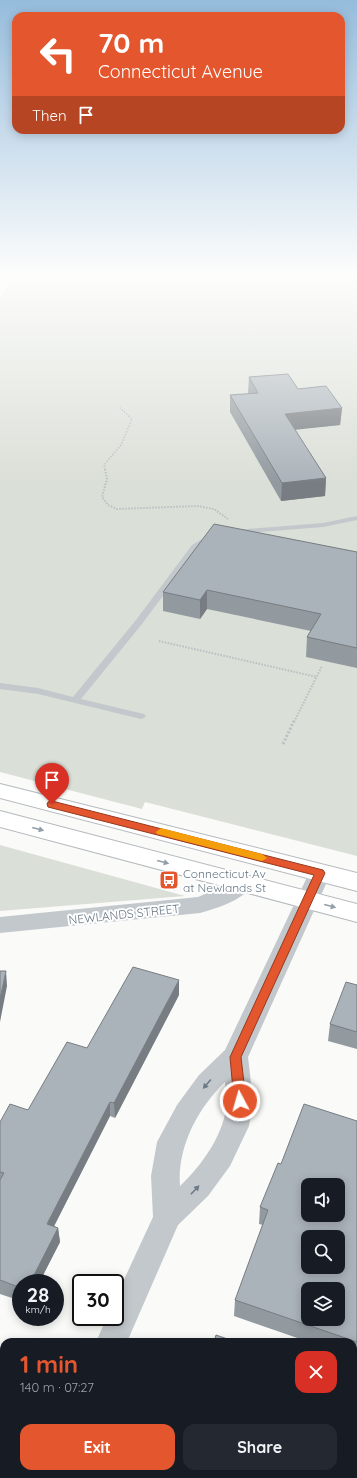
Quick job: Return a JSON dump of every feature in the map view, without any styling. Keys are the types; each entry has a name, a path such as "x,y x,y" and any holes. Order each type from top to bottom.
{"main road":[{"path":"0,791 357,882"},
{"path":"0,819 357,913"}],"street":[{"path":"167,1217 165,1176 171,1142 186,1114 208,1082 235,1057 320,873"},
{"name":"NEWLANDS STREET","path":"0,925 200,905 219,898 243,883"},
{"path":"113,1338 167,1217 198,1187 216,1164 235,1126 240,1101 235,1057"}],"lane":[{"path":"76,700 139,622 195,547 220,533 323,525 357,518"},
{"path":"0,686 38,691 141,716"}],"path":[{"path":"119,407 132,419 121,445 104,465 106,479 102,497 108,504 117,509 197,506 214,509 243,531"},
{"path":"159,641 317,677"},
{"path":"283,744 322,666"}],"shaded area":[{"path":"0,345 357,345 357,856 145,802 142,809 0,772"},
{"path":"0,845 185,896 0,911"}],"building":[{"path":"288,374 298,389 326,386 342,408 285,414 326,478 282,483 230,395 258,393 249,377"},
{"path":"214,524 357,552 357,648 307,637 321,614 207,590 200,600 163,592"},
{"path":"133,967 179,980 114,1103 110,1102 47,1224 58,1228 35,1274 12,1274 12,1285 0,1280 0,1180 4,1173 0,1172 0,1122 10,1104 28,1110 67,1042 87,1048"},
{"path":"0,971 6,971 0,999"},
{"path":"346,982 357,985 357,1032 330,1024"},
{"path":"304,1104 357,1121 357,1338 345,1338 311,1326 345,1326 345,1282 301,1282 301,1323 235,1300 268,1210 260,1207 278,1163 281,1164"},
{"path":"216,1335 225,1338 215,1338"}],"slow traffic":[{"path":"161,832 262,858"}],"place":[{"name":"Connecticut Av at Newlands St","path":"169,880"}],"route":[{"path":"52,804 320,873 235,1057 240,1101"}]}
